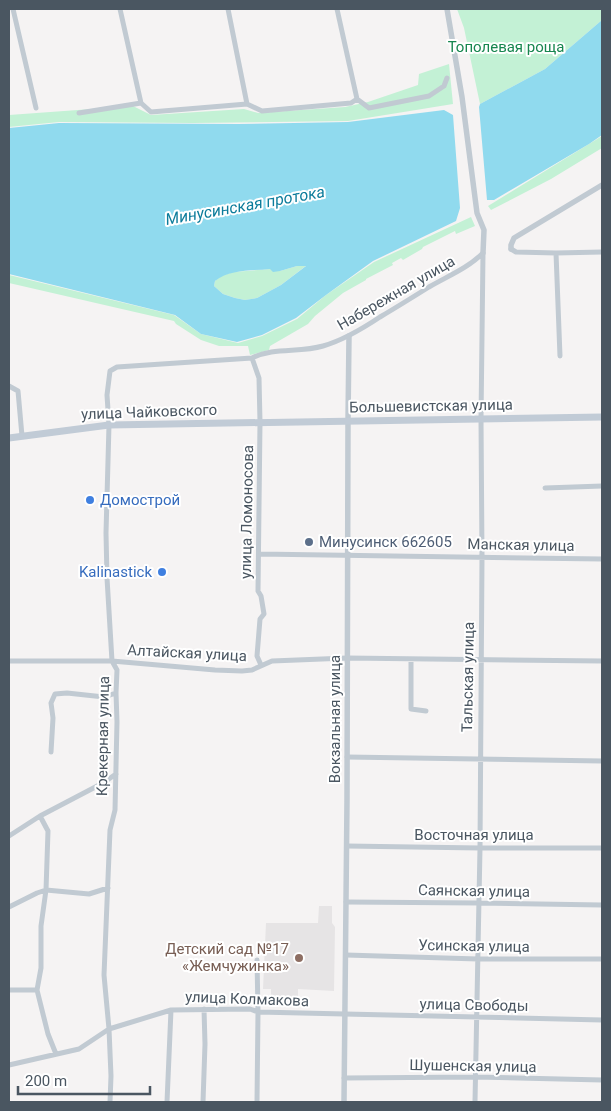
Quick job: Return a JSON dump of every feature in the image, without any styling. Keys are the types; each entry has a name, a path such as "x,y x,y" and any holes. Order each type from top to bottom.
{"main road":[{"name":"Большевистская улица","path":"260,422 602,417"},
{"name":"улица Чайковского","path":"9,438 109,425 260,422"}],"street":[{"path":"14,9 36,108"},
{"path":"120,9 141,104 151,112 247,104 262,111 351,103 357,99"},
{"path":"228,9 247,104"},
{"path":"338,9 357,99 369,108 429,96 444,86 448,78"},
{"path":"447,9 462,97 477,213 484,230 483,253"},
{"path":"79,113 141,104"},
{"path":"602,185 514,238 511,245 512,249 516,252 602,252"},
{"name":"Набережная улица","path":"110,372 117,367 252,358 268,352 323,346 350,336 474,262 483,253"},
{"name":"Тальская улица","path":"475,1102 482,659 481,419 483,253"},
{"path":"556,253 560,356"},
{"path":"474,262 483,267"},
{"name":"Вокзальная улица","path":"344,1102 350,336"},
{"name":"улица Ломоносова","path":"252,358 259,378 258,590 264,614 260,619 257,656 262,665"},
{"name":"Крекерная улица","path":"110,372 107,395 109,425 106,533 107,578 112,660 117,670 115,810 110,830 104,975 111,1076 110,1102"},
{"path":"9,386 18,391 22,436"},
{"path":"544,488 602,486"},
{"name":"Манская улица","path":"259,554 602,559"},
{"name":"Алтайская улица","path":"9,661 112,660 215,670 252,670 272,661 347,658 602,661"},
{"path":"411,659 411,708 426,711"},
{"path":"51,752 53,718 51,703 55,694 104,697 116,693"},
{"path":"347,757 602,761"},
{"path":"9,836 40,816 103,783 116,774"},
{"path":"40,816 48,832 46,890 41,926 41,968 37,990 48,1034 56,1054"},
{"name":"Восточная улица","path":"346,846 602,848"},
{"path":"9,908 46,890 89,894 108,888"},
{"name":"Саянская улица","path":"346,902 602,906"},
{"name":"Усинская улица","path":"346,956 602,959"},
{"path":"257,960 257,1102"},
{"path":"9,990 37,990"},
{"path":"203,1102 204,1009"},
{"name":"улица Колмакова","path":"9,1066 79,1049 108,1029 171,1010 250,1009 258,1012 345,1015"},
{"path":"167,1102 171,1010"},
{"name":"улица Свободы","path":"345,1015 602,1020"},
{"name":"Шушенская улица","path":"344,1078 476,1077 602,1080"}],"shaded area":[{"name":"Детский сад №17 «Жемчужинка»","path":"319,906 332,906 332,923 335,927 334,991 298,989 298,1003 271,1002 271,989 263,989 266,923 318,923"}],"green space":[{"name":"Тополевая роща","path":"457,9 602,9 602,20 545,69 480,104 464,28"},
{"path":"449,64 453,104 348,121 59,122 9,127 9,115 133,106 151,115 244,109 258,113 345,107 368,102 418,85 419,74"},
{"path":"602,136 602,148 551,179 491,210 488,206"},
{"path":"471,217 475,226 456,234 455,231 423,247 403,260 401,258 392,263 393,265 343,293 308,324 270,346 269,350 250,355 248,346 219,346 201,340 174,321 9,283 9,275 174,315 201,334 238,343 262,336 297,319 326,295 374,262"},
{"path":"307,265 281,285 257,298 245,300 235,298 223,294 214,286 215,281 221,276 233,272 270,269 280,271"}],"water":[{"path":"602,20 602,135 494,200 487,200 480,104 545,69"},
{"name":"Минусинская протока","path":"444,110 453,115 460,208 456,221 373,261 296,318 262,335 237,342 201,334 175,315 9,274 9,128 59,123 238,124 348,122","holes":["297,266 306,266 281,285 257,298 245,300 235,298 223,294 214,286 215,281 234,272 270,269 273,272"]}],"place":[{"name":"Домострой","path":"90,500"},
{"name":"Минусинск 662605","path":"309,542"},
{"name":"Kalinastick","path":"162,572"},
{"name":"Детский сад №17 «Жемчужинка»","path":"299,958"}]}
